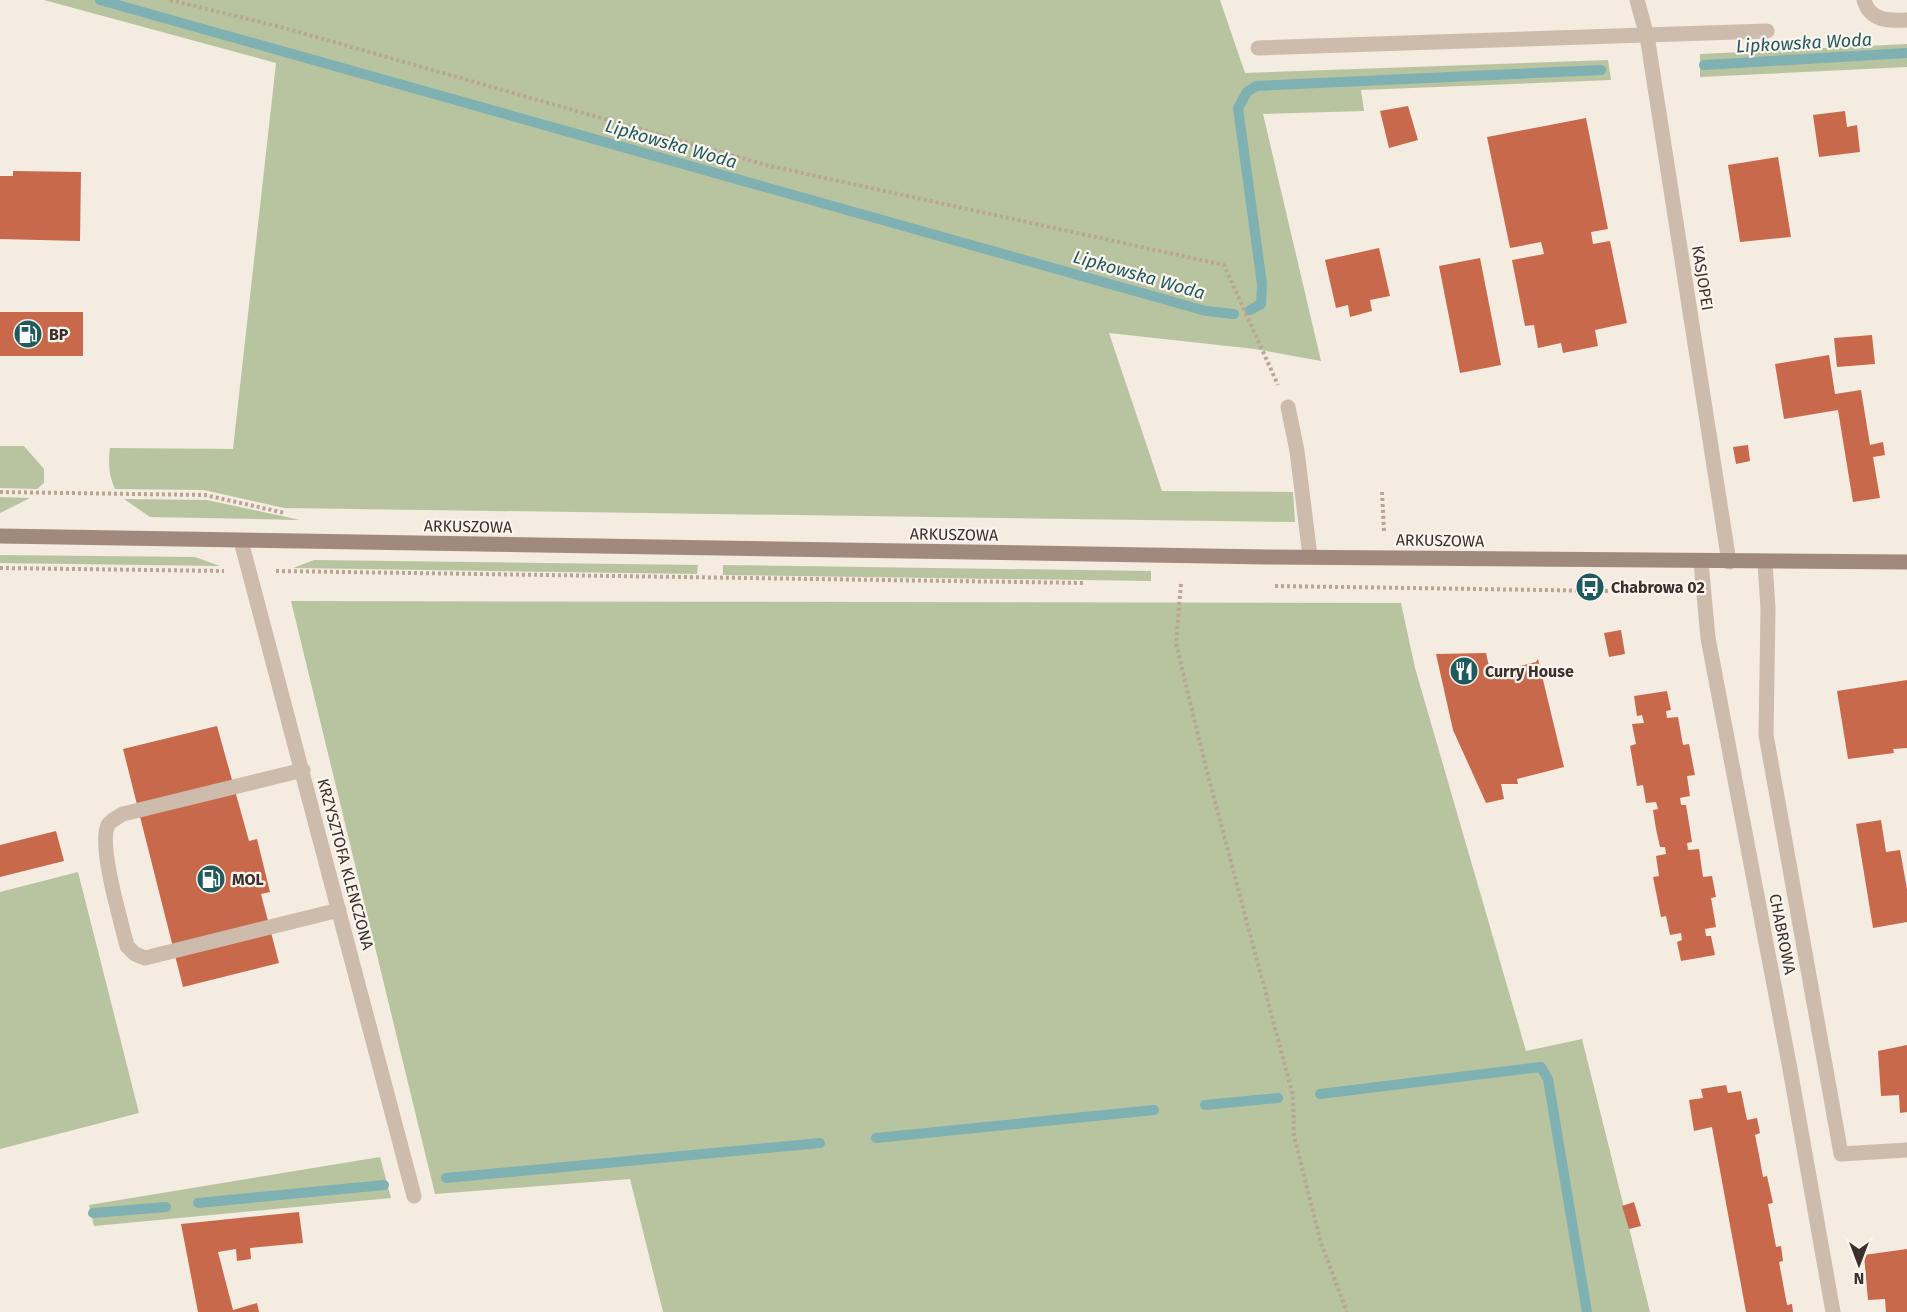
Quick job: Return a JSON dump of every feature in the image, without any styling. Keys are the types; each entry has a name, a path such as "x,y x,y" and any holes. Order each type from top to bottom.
{"main road":[{"name":"ARKUSZOWA","path":"0,536 1701,562 1907,562"}],"street":[{"name":"KASJOPEI","path":"1637,0 1647,36 1729,562"},
{"path":"1864,0 1866,8 1881,20 1907,20"},
{"path":"1258,48 1767,31"},
{"path":"1288,407 1297,451 1310,556"},
{"name":"KRZYSZTOFA KLENCZONA","path":"241,541 414,1196"},
{"name":"CHABROWA","path":"1701,562 1708,638 1790,1070 1833,1312"},
{"path":"1765,562 1768,609 1766,735 1841,1155 1907,1150"},
{"path":"303,770 123,814 114,819 108,825 104,843 127,946 135,954 145,958 339,910"}],"path":[{"path":"170,0 292,30 771,166 1224,265 1288,407"},
{"path":"0,492 205,495 294,514"},
{"path":"1382,492 1384,531"},
{"path":"0,568 249,571"},
{"path":"1181,584 1176,643 1205,764 1293,1096 1296,1146 1321,1243 1347,1312"}],"green space":[{"path":"44,0 1220,0 1245,73 1608,60 1611,80 1361,90 1364,111 1263,114 1321,361 1255,349 1109,333 1162,491 1293,492 1295,522 284,508 204,490 115,489 109,464 110,448 233,449 276,63"},
{"path":"1907,44 1907,67 1700,77 1700,54"},
{"path":"0,446 24,446 44,469 44,483 37,489 0,488"},
{"path":"0,497 30,498 0,513"},
{"path":"124,499 207,500 300,520 150,517"},
{"path":"0,555 195,557 220,566 0,563"},
{"path":"314,560 698,565 697,574 293,568"},
{"path":"723,565 1151,571 1151,581 723,575"},
{"path":"291,601 1401,603 1415,668 1526,1051 1582,1039 1650,1312 663,1312 630,1179 435,1194"},
{"path":"78,872 139,1113 0,1149 0,892"},
{"path":"380,1157 391,1198 94,1226 89,1205"}],"building":[{"path":"1408,106 1418,140 1389,148 1380,111"},
{"path":"1845,111 1847,127 1857,125 1860,152 1819,157 1813,115"},
{"path":"1586,118 1608,229 1591,232 1593,244 1610,241 1627,323 1595,330 1598,346 1563,353 1561,343 1538,348 1534,325 1525,326 1512,260 1544,254 1541,242 1510,248 1487,137"},
{"path":"1778,157 1791,237 1740,242 1728,165"},
{"path":"13,171 81,172 80,241 0,239 0,176 13,176"},
{"path":"1379,248 1390,296 1370,300 1372,311 1350,317 1348,305 1336,308 1325,260"},
{"path":"1480,258 1501,365 1460,373 1439,266"},
{"path":"0,312 83,312 83,356 0,356"},
{"path":"1872,335 1875,364 1837,367 1834,338"},
{"path":"1829,355 1835,394 1861,390 1870,445 1883,442 1885,455 1873,457 1880,498 1853,502 1838,410 1784,419 1775,364"},
{"path":"1748,445 1750,461 1736,464 1733,447"},
{"path":"1621,630 1625,654 1609,657 1604,633"},
{"path":"1486,653 1490,671 1493,673 1536,662 1538,659 1564,767 1517,779 1518,784 1501,784 1504,799 1486,803 1453,730 1436,654"},
{"path":"1907,680 1907,748 1893,749 1894,753 1848,759 1837,691"},
{"path":"1667,691 1671,710 1666,711 1667,718 1678,717 1683,745 1689,744 1695,775 1687,776 1690,796 1680,798 1681,805 1686,805 1692,842 1687,843 1688,850 1699,849 1703,877 1712,876 1716,897 1711,898 1716,927 1705,929 1706,936 1711,936 1715,955 1681,961 1677,942 1682,940 1681,933 1670,935 1666,916 1661,917 1653,877 1659,876 1656,856 1666,854 1665,847 1660,847 1656,829 1653,810 1658,809 1656,802 1646,803 1643,785 1637,786 1630,746 1636,744 1632,724 1644,723 1642,715 1637,716 1634,696"},
{"path":"217,726 249,841 257,839 270,892 261,894 279,963 183,987 123,749"},
{"path":"1881,820 1886,852 1900,850 1907,889 1907,922 1873,928 1856,824"},
{"path":"56,831 64,861 0,877 0,845"},
{"path":"1907,1045 1907,1112 1900,1113 1899,1095 1881,1096 1878,1051"},
{"path":"1726,1085 1728,1093 1741,1091 1747,1120 1757,1118 1760,1133 1755,1135 1763,1177 1767,1176 1773,1203 1768,1204 1776,1247 1781,1246 1783,1261 1779,1262 1787,1305 1792,1304 1793,1312 1746,1312 1712,1127 1694,1131 1689,1100 1703,1098 1701,1089"},
{"path":"1634,1202 1641,1226 1629,1229 1622,1206"},
{"path":"299,1212 303,1243 250,1248 251,1259 237,1261 236,1249 218,1252 233,1310 257,1303 259,1312 198,1312 181,1224"},
{"path":"1907,1249 1907,1312 1886,1312 1885,1299 1868,1300 1864,1255"}],"waterway":[{"name":"Lipkowska Woda","path":"100,0 1206,311 1234,314"},
{"name":"Lipkowska Woda","path":"1704,65 1907,53"},
{"name":"Lipkowska Woda","path":"1250,310 1261,304 1262,284 1238,108 1247,92 1256,86 1601,70"},
{"path":"1320,1094 1541,1067 1548,1079 1587,1312"},
{"path":"1205,1105 1278,1098"},
{"path":"876,1138 1154,1110"},
{"path":"446,1178 820,1143"},
{"path":"198,1203 384,1185"},
{"path":"93,1213 166,1207"}],"place":[{"name":"BP","path":"28,334"},
{"name":"Chabrowa 02","path":"1590,587"},
{"name":"Curry House","path":"1464,671"},
{"name":"MOL","path":"211,879"}]}
